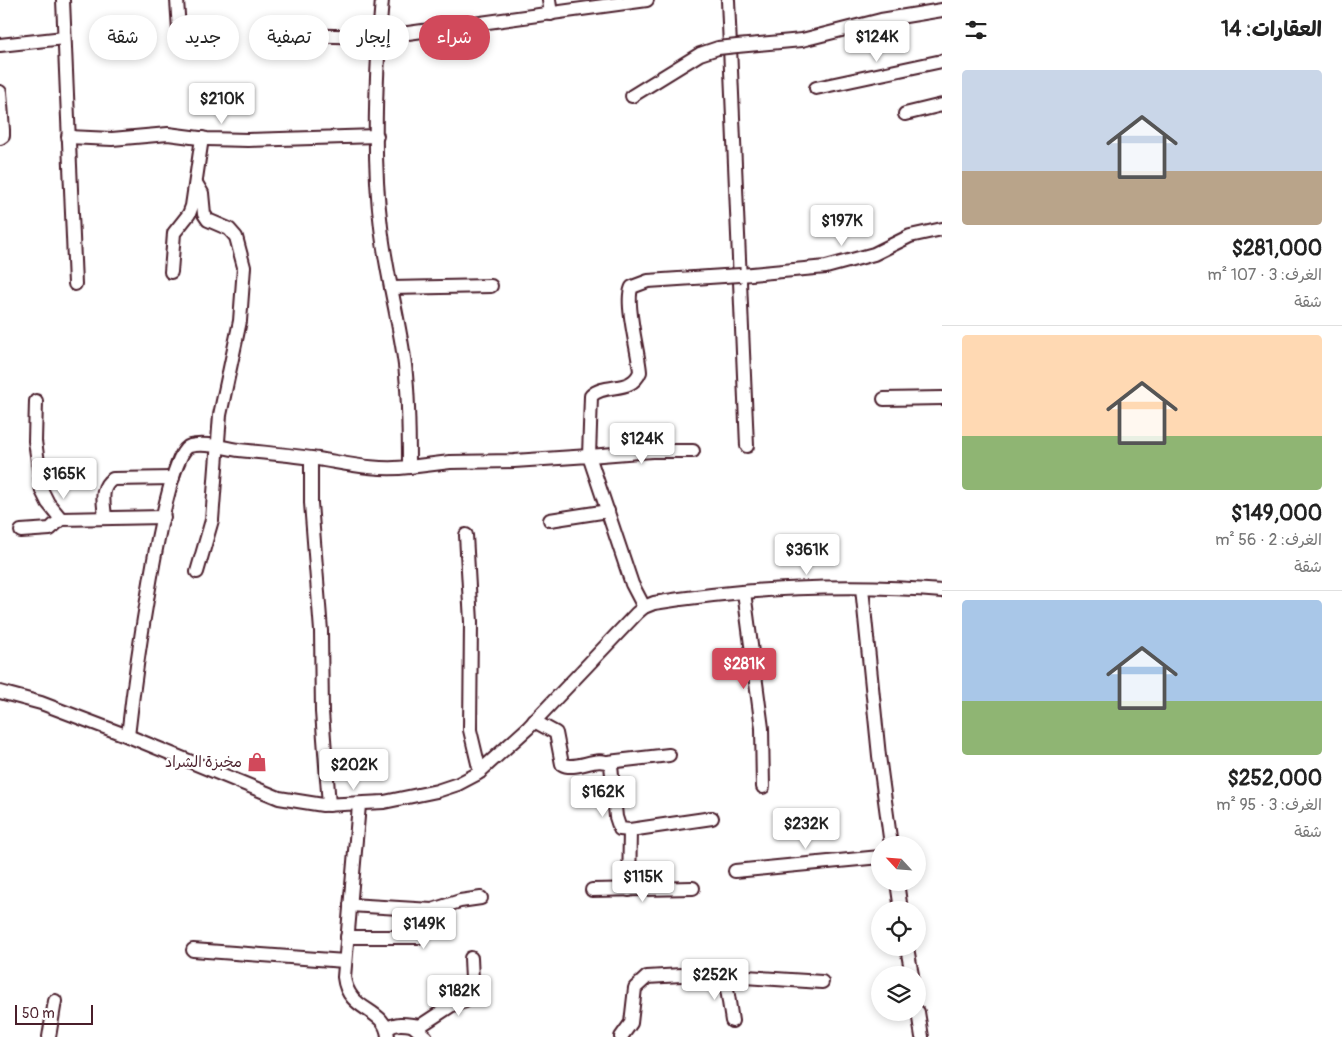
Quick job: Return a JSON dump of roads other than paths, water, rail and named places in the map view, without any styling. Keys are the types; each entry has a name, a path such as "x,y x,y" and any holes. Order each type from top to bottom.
{"street":[{"path":"63,0 75,284"},
{"path":"177,0 178,15"},
{"path":"381,15 382,0"},
{"path":"549,0 551,14"},
{"path":"409,33 647,0"},
{"path":"728,0 747,446"},
{"path":"632,96 700,54 718,48 802,40 881,20 942,10"},
{"path":"0,45 64,38"},
{"path":"378,60 376,136 380,226 400,334 408,392 409,467"},
{"path":"816,88 942,61"},
{"path":"0,92 3,130 0,138"},
{"path":"905,114 942,105"},
{"path":"68,137 112,139 168,134 248,140 376,136"},
{"path":"171,272 174,233 189,214 196,184 202,138"},
{"path":"196,184 202,194 204,214 208,220 229,229 236,237 244,266 240,321 220,415 212,520 197,572"},
{"path":"649,605 632,584 589,456 591,396 600,391 628,386 634,382 640,372 630,302 632,288 648,281 741,275 826,266 874,254 910,236 942,229"},
{"path":"391,288 491,286"},
{"path":"884,399 942,398"},
{"path":"36,401 35,441 42,491 48,503 61,519"},
{"path":"128,736 145,602 179,455 190,446 218,447 311,458 387,470 450,462 514,461 652,451 693,451"},
{"path":"311,458 312,512 321,631 322,712 329,805"},
{"path":"105,517 104,489 107,482 113,479 173,478"},
{"path":"550,520 608,511"},
{"path":"20,531 50,529 61,519 164,517"},
{"path":"466,535 471,622 470,730 480,772"},
{"path":"0,692 41,704 128,736 262,793 292,802 358,805 394,801 437,791 458,784 480,772 538,723 649,605 674,600 744,592 862,588 942,591"},
{"path":"862,588 879,756 890,836"},
{"path":"744,592 761,720 763,786"},
{"path":"538,723 556,733 562,764 569,767 669,755"},
{"path":"608,762 612,768 618,826 624,830 712,818"},
{"path":"358,805 345,961 345,987 350,995 356,1003 375,1015 388,1032 395,1024 420,1026 452,1005 464,1001 469,995 472,980 471,958"},
{"path":"629,890 630,830"},
{"path":"735,871 871,858"},
{"path":"592,890 693,888"},
{"path":"350,905 432,910 460,901 481,898"},
{"path":"347,937 420,937 428,927 432,910"},
{"path":"193,950 289,959 345,961"},
{"path":"620,1037 631,1023 635,988 647,977 699,974 822,982"},
{"path":"725,976 732,1021"},
{"path":"49,1037 55,1001"},
{"path":"919,1021 922,1037"},
{"path":"412,1025 426,1037"}],"place":[{"name":"مخبزة الشراد","path":"257,762"}]}
